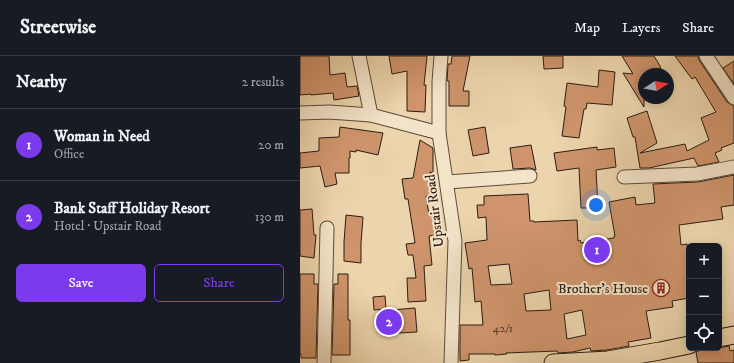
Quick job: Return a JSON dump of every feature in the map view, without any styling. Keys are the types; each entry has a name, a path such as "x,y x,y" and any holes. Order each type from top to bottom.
{"main road":[{"path":"722,337 734,335"},
{"path":"553,363 661,357 686,346"}],"street":[{"path":"359,56 371,115"},
{"name":"Upstair Road","path":"441,56 439,82 440,133 455,241 451,363"},
{"path":"706,56 734,98"},
{"path":"300,113 329,112 371,115 440,133"},
{"path":"624,177 697,174 734,167"},
{"path":"447,182 530,176"},
{"path":"324,363 327,228"}],"building":[{"path":"300,56 329,56 330,75 345,73 347,87 357,86 359,96 334,100 333,93 300,95"},
{"path":"389,56 427,56 424,85 426,85 425,112 407,111 407,71 392,74"},
{"path":"452,56 470,56 463,91 469,91 469,106 449,106 449,81 447,81 448,64 451,64"},
{"path":"543,56 563,56 563,68 544,69"},
{"path":"622,56 654,56 660,66 660,68 638,68 638,97 623,73 633,74"},
{"path":"675,56 698,56 699,60 727,102 734,106 734,143 721,148 722,150 715,153 719,162 698,166 694,158 649,168 640,168 635,137 633,137 627,118 647,111 657,143 640,153 685,144 687,151 709,140 701,118 716,112 695,77 692,79"},
{"path":"734,61 734,84 723,68"},
{"path":"599,70 615,72 612,105 587,103 586,109 584,109 579,138 562,136 566,107 564,106 567,83 598,87"},
{"path":"340,127 383,133 378,155 356,150 356,152 350,151 349,173 335,173 337,184 325,187 320,166 300,168 300,153 319,151 319,138 339,137"},
{"path":"485,127 489,153 473,156 468,130"},
{"path":"420,140 433,148 433,173 430,172 434,195 426,196 429,215 437,214 441,234 429,236 432,265 424,266 426,301 408,302 407,278 416,278 413,255 408,255 406,244 415,243 408,199 405,199 402,179 413,178"},
{"path":"531,145 536,170 530,168 513,169 510,148"},
{"path":"597,147 597,150 614,148 616,167 596,170 598,208 581,208 579,168 557,171 554,153"},
{"path":"734,175 734,205 721,207 723,219 679,225 681,245 686,244 686,299 672,301 673,307 646,311 651,338 628,342 629,346 607,350 591,351 590,348 573,352 558,353 557,351 506,353 507,354 495,355 469,354 469,360 460,361 460,325 483,325 481,301 475,302 472,268 469,269 465,243 487,240 486,217 478,218 477,205 484,205 484,196 528,194 530,221 577,220 578,241 580,240 581,243 614,238 615,236 609,202 635,197 636,205 655,203 653,184 698,182","holes":["509,264 512,284 491,285 488,266","549,290 551,310 526,311 524,294","582,310 586,335 567,339 564,314"]},
{"path":"312,209 314,235 316,235 314,258 300,256 300,210"},
{"path":"346,215 363,217 361,263 344,261"},
{"path":"300,274 314,274 314,284 318,284 316,358 301,358 300,354"},
{"path":"338,274 348,274 350,355 332,355 334,284 338,284"},
{"path":"385,296 386,309 374,310 373,297"},
{"path":"415,308 417,332 381,334 379,311"},
{"path":"729,346 730,351 734,350 734,363 698,363 697,351 722,351 722,347"}],"place":[{"name":"Woman in Need","path":"597,250"},
{"name":"Brother's House","path":"661,288"},
{"name":"Bank Staff Holiday Resort","path":"389,322"}]}
